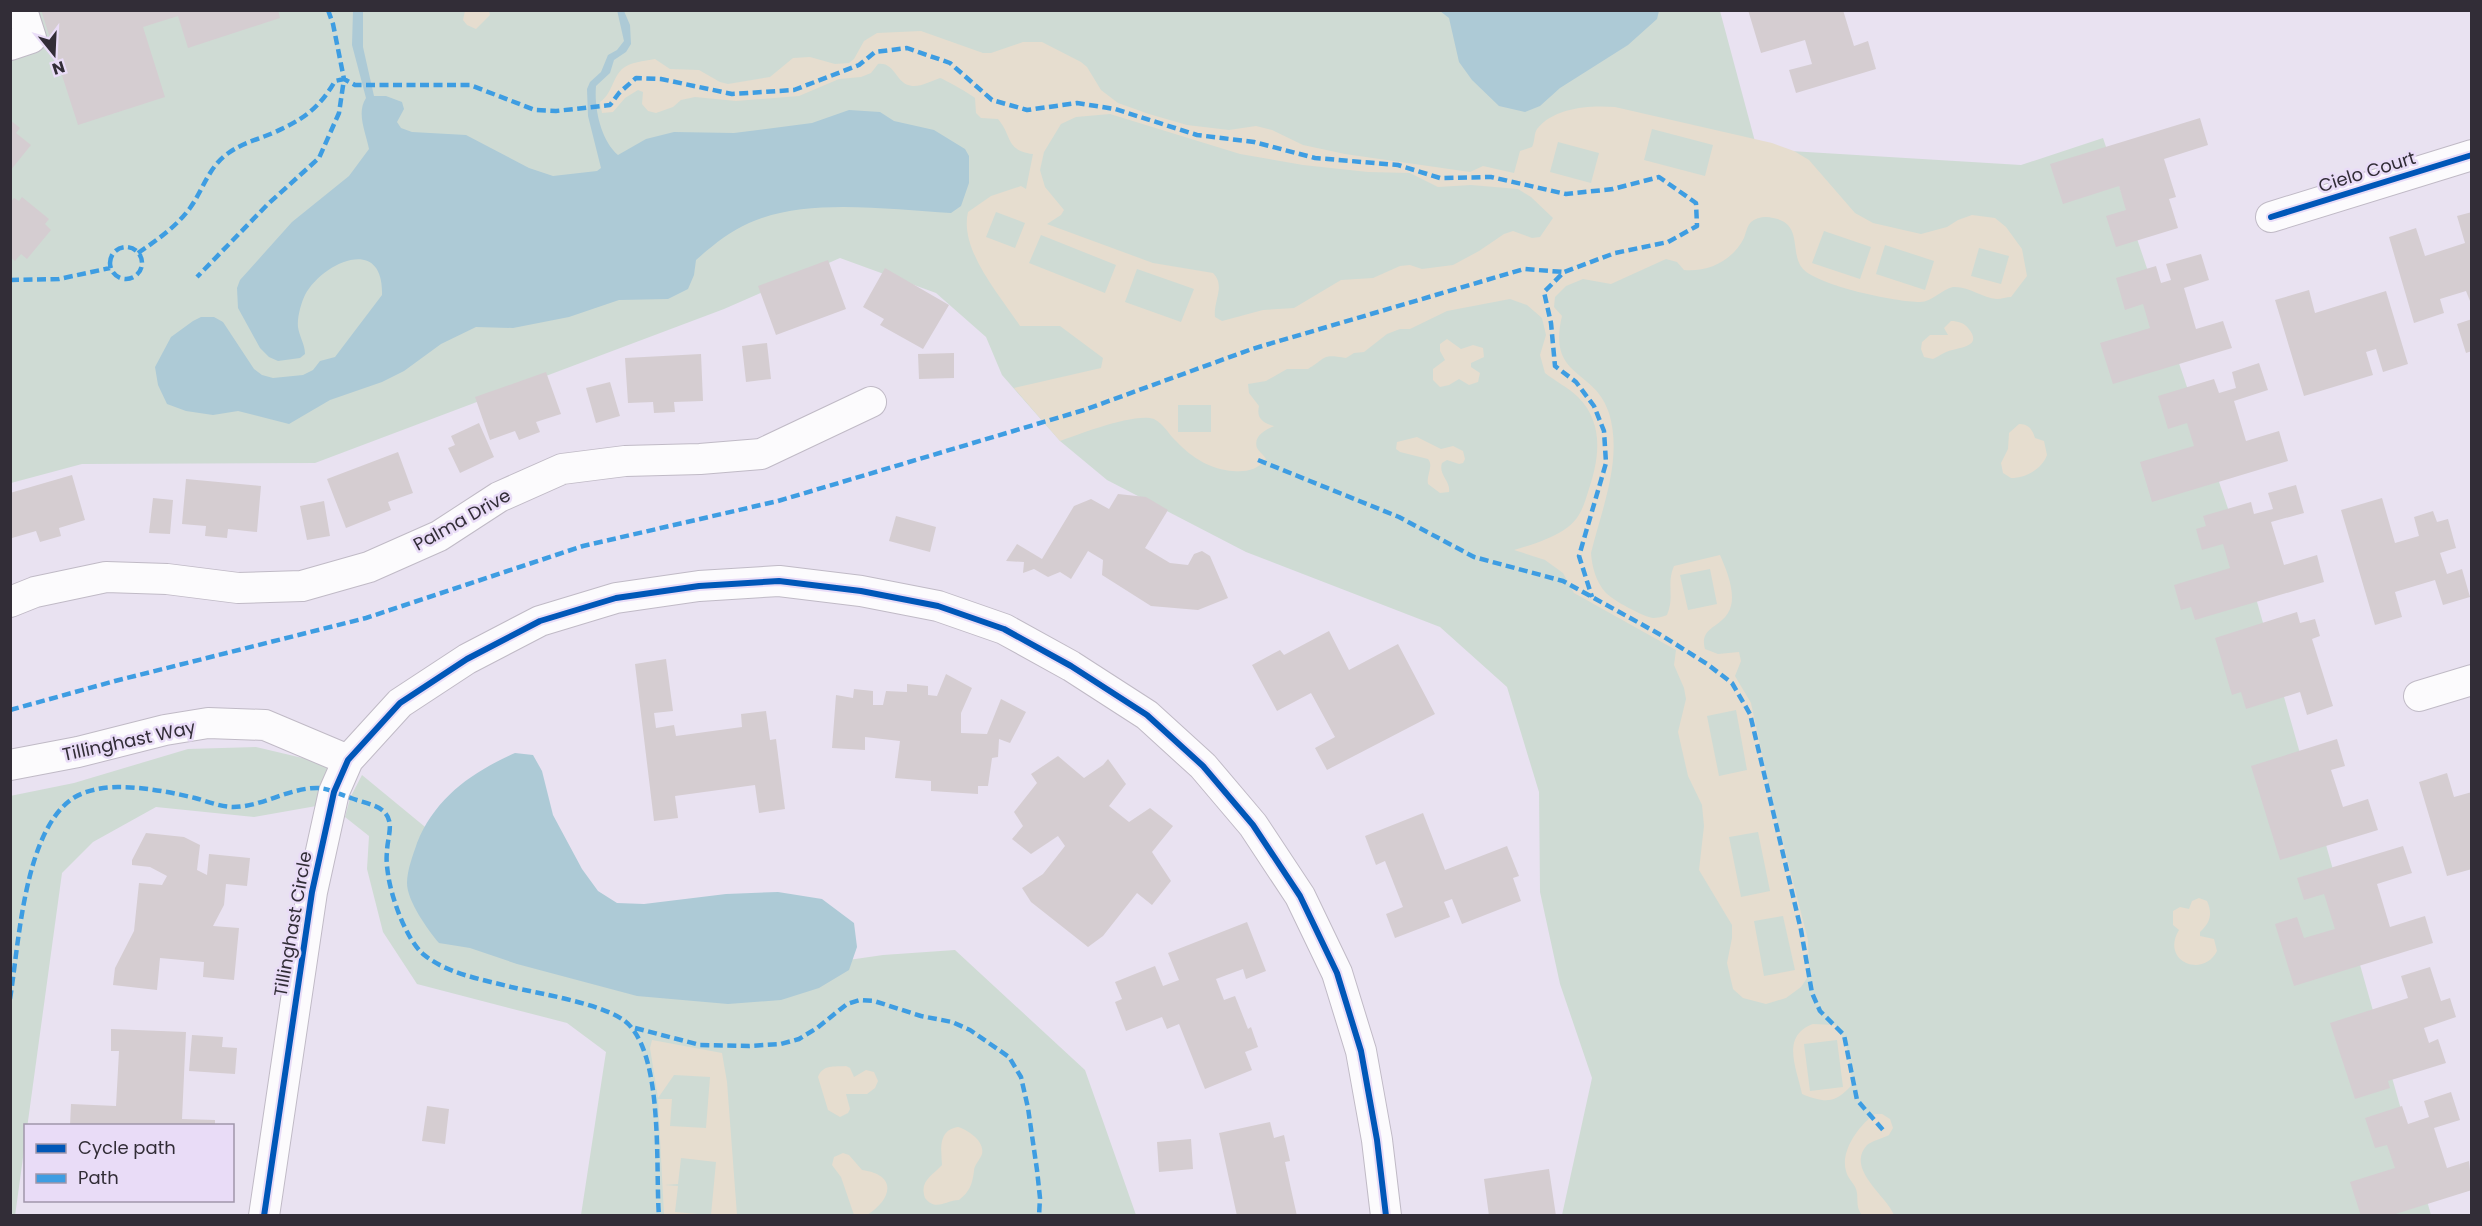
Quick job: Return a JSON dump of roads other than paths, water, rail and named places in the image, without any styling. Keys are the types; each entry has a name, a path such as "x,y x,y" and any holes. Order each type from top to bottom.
{"street":[{"path":"10,45 31,38 22,10"},
{"name":"Cielo Court","path":"2271,217 2472,155"},
{"name":"Palma Drive","path":"10,602 34,592 106,577 166,579 238,588 302,586 369,567 439,536 500,497 562,469 625,461 700,459 761,454 871,402"},
{"name":"Tillinghast Circle","path":"264,1215 312,892 334,792 348,760 400,703 467,658 540,621 616,598 699,586 779,581 861,591 938,606 1004,629 1071,666 1147,715 1203,766 1253,825 1300,896 1337,973 1358,1040 1377,1140 1386,1215"},
{"path":"2419,696 2472,680"},
{"name":"Tillinghast Way","path":"10,765 78,752 165,730 208,723 266,725 348,760"}],"water":[{"path":"617,10 624,11 630,25 631,44 626,52 614,60 610,73 596,86 596,95 603,133 618,155 646,139 674,132 734,133 812,123 849,110 880,112 894,121 934,130 965,149 969,156 969,183 961,206 951,213 848,207 796,210 772,215 749,223 709,249 696,260 694,275 688,289 668,299 619,300 569,317 513,328 476,327 441,344 404,371 382,382 330,400 289,424 238,411 213,415 186,411 167,404 158,385 155,367 171,337 193,321 201,317 214,317 223,322 254,369 262,375 273,378 303,375 313,370 320,361 335,357 382,295 380,276 373,265 363,260 351,260 324,273 305,295 298,319 305,354 300,358 278,361 269,357 260,348 238,308 237,288 240,280 292,222 349,176 369,149 362,117 366,98 352,45 353,11 363,11 363,47 374,96 386,96 402,102 404,109 397,122 401,128 412,132 466,135 529,168 553,176 597,171 601,168 588,116 587,89 590,82 601,72 608,55 617,50 624,41"},
{"path":"1440,11 1659,11 1657,19 1628,45 1560,88 1540,106 1525,112 1499,106 1472,80 1459,62 1449,18"},
{"path":"515,753 533,755 542,771 553,815 582,869 598,891 617,903 644,904 726,894 778,892 822,899 854,923 857,947 849,970 819,988 781,1000 728,1004 637,996 517,964 470,948 439,943 419,915 408,890 408,873 417,843 434,813 457,788 484,769"}]}
